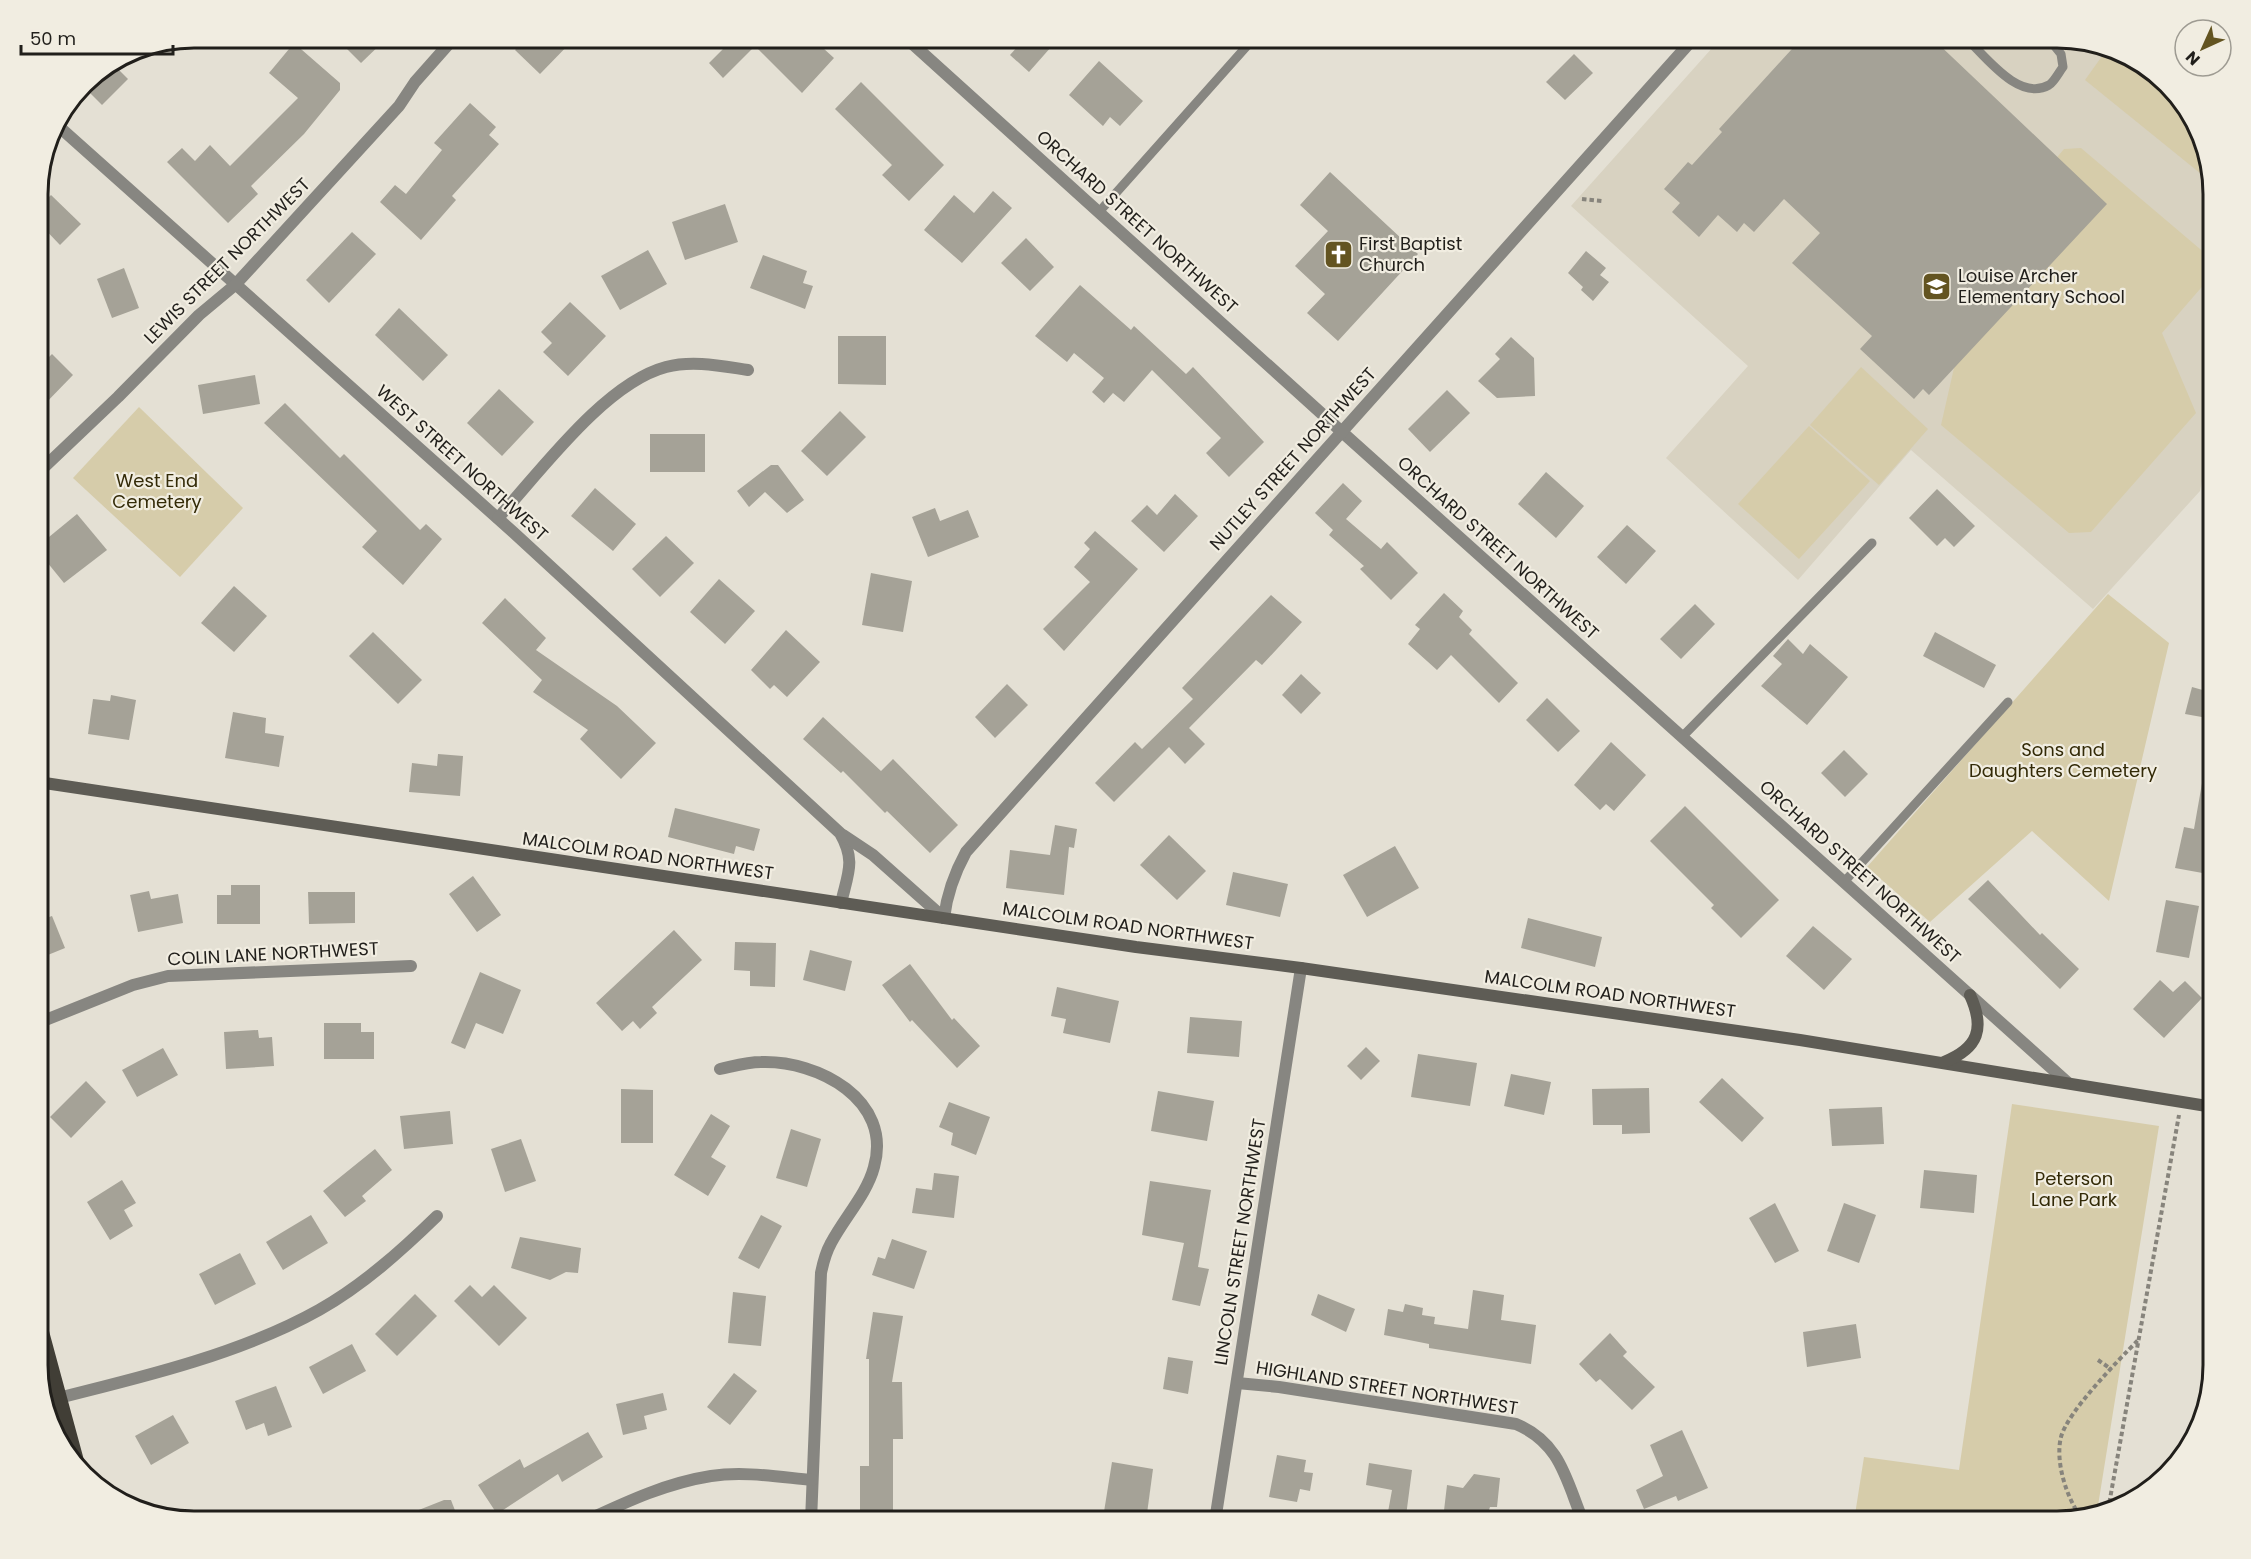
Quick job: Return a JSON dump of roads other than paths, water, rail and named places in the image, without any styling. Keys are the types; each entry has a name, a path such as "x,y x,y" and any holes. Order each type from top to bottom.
{"main road":[{"name":"MALCOLM ROAD NORTHWEST","path":"48,784 1136,947 1300,968 1944,1062 2203,1105"},
{"path":"1944,1062 1967,1048 1979,1029 1978,1018 1970,995"},
{"path":"53,1402 64,1431"}],"street":[{"name":"LEWIS STREET NORTHWEST","path":"48,464 199,315 235,285 384,123 414,82 445,48"},
{"name":"ORCHARD STREET NORTHWEST","path":"917,48 2067,1082"},
{"name":"NUTLEY STREET NORTHWEST","path":"944,918 947,895 954,873 966,852 1685,48"},
{"name":"WEST STREET NORTHWEST","path":"63,130 498,518 840,832 873,855 944,918"},
{"path":"498,518 597,409 618,390 666,367 688,364 748,370"},
{"name":"WEST STREET NORTHWEST","path":"840,832 850,851 850,866 841,903"},
{"name":"COLIN LANE NORTHWEST","path":"48,1019 133,985 168,976 411,966"},
{"name":"LINCOLN STREET NORTHWEST","path":"1217,1511 1300,968"},
{"path":"720,1069 763,1061 787,1064 831,1077 855,1094 867,1110 875,1128 877,1146 874,1167 866,1186 831,1243 820,1273 811,1511"},
{"path":"52,1400 228,1350 276,1332 320,1309 363,1282 404,1249 437,1216"},
{"name":"HIGHLAND STREET NORTHWEST","path":"1237,1383 1279,1387 1516,1424 1546,1441 1557,1456 1579,1511"},
{"path":"607,1511 641,1495 681,1482 713,1475 756,1475 812,1480"}],"lane":[{"path":"1099,212 1245,48"},
{"path":"1977,48 2018,87 2033,90 2050,85 2064,67 2061,54 2056,48"},
{"path":"1682,737 1872,543"},
{"path":"1844,882 2008,702"}],"place":[{"name":"First Baptist Church","path":"1338,254"},
{"name":"Louise Archer Elementary School","path":"1937,286"}],"park label":[{"name":"West End Cemetery","path":"157,491"},
{"name":"Sons and Daughters Cemetery","path":"2063,760"},
{"name":"Peterson Lane Park","path":"2074,1189"}]}
